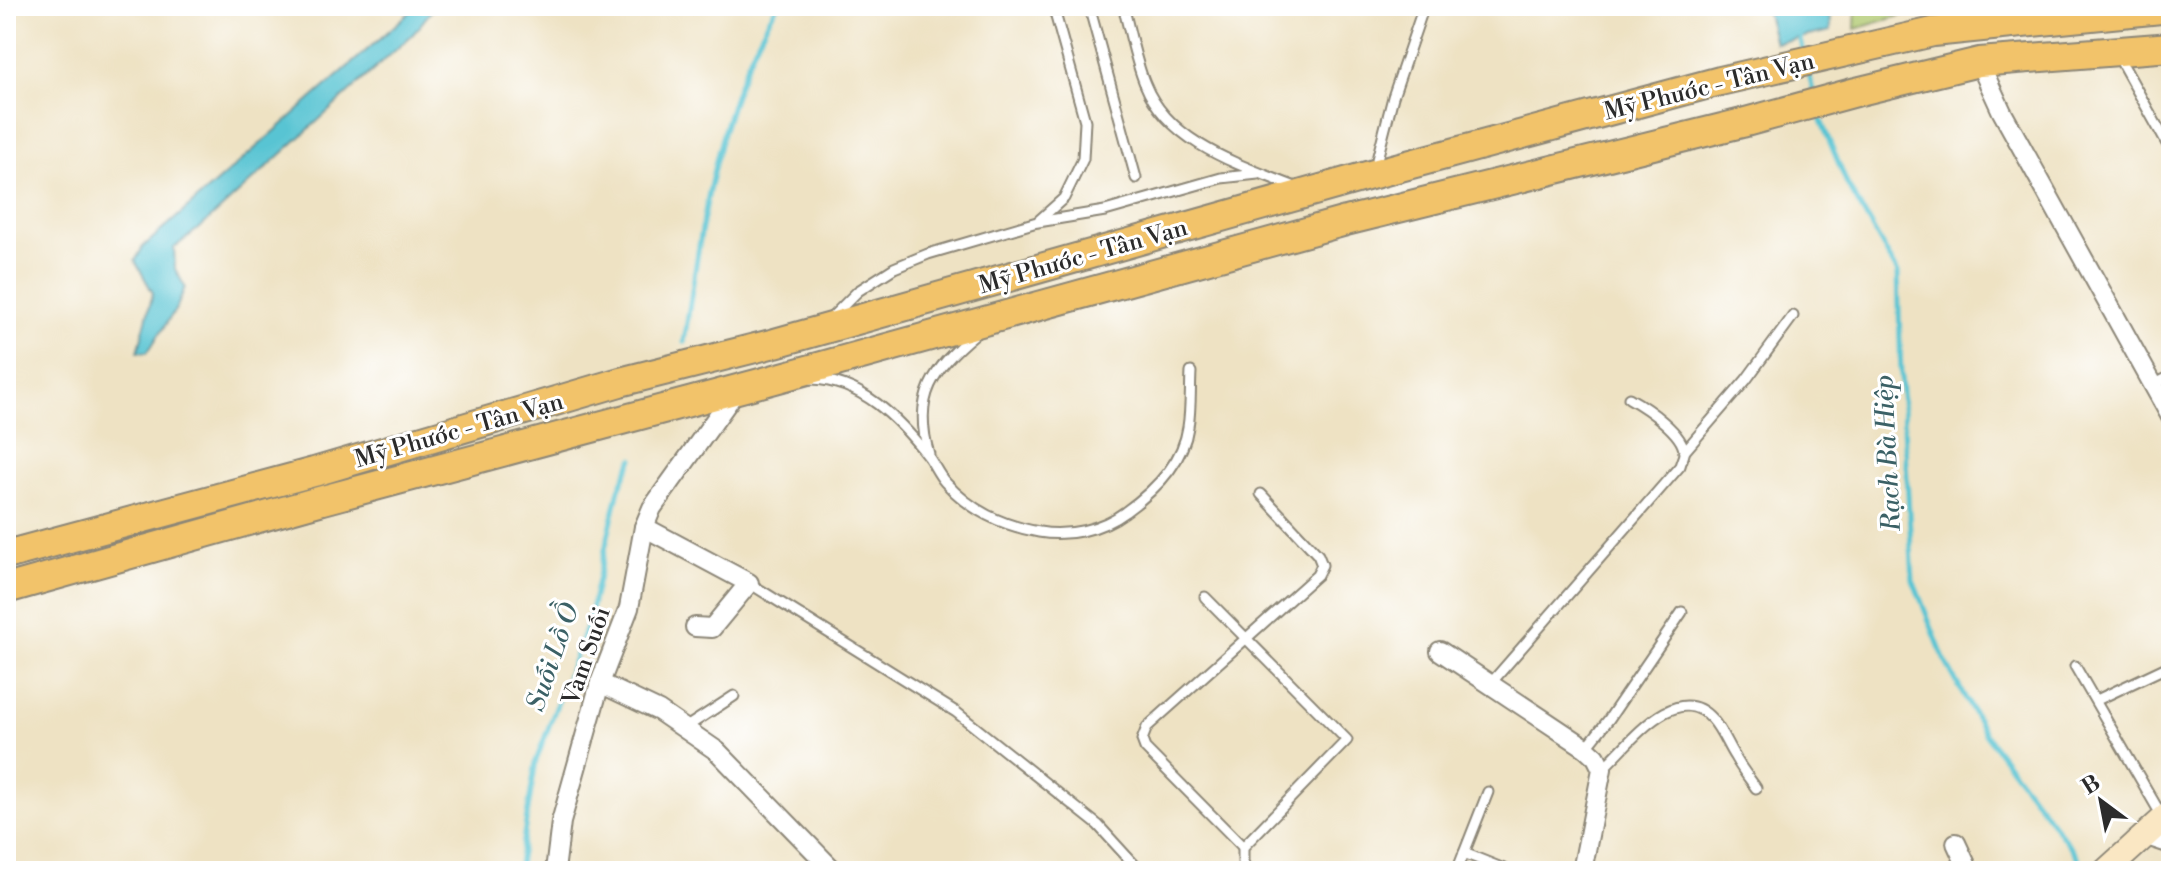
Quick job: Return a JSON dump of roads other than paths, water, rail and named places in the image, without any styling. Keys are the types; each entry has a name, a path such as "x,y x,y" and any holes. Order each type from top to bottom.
{"main road":[{"name":"Mỹ Phước - Tân Vạn","path":"6,555 314,472 620,382 820,330 1374,174 1720,81 1933,32 2171,8"},
{"name":"Mỹ Phước - Tân Vạn","path":"6,589 1346,221 1856,92 1979,62 2171,47"},
{"path":"2110,867 2144,835 2169,831"}],"street":[{"path":"1979,62 2002,112 2171,417"},
{"name":"Vàm Suối","path":"555,871 561,822 600,683 629,608 644,527 652,508 738,388"},
{"path":"644,527 749,583 712,628 695,627"},
{"path":"1440,651 1596,757 1602,769 1582,871"},
{"path":"600,683 659,711 717,751 830,867"},
{"path":"1956,843 1969,871"}],"lane":[{"path":"1037,222 1064,198 1083,159 1085,121 1053,6"},
{"path":"1089,6 1136,178"},
{"path":"1123,6 1145,85 1162,113 1192,140 1309,193"},
{"path":"1374,174 1390,107 1424,6"},
{"path":"2115,49 2171,151"},
{"path":"820,330 858,291 894,268 928,254 1037,222 1105,211 1221,178 1243,174 1265,175"},
{"path":"1491,683 1680,466 1684,452 1746,380 1793,316"},
{"path":"929,458 922,433 924,408 932,381 947,357 995,318"},
{"path":"775,379 818,379 849,387 880,404 929,458 944,481 982,513 1010,527 1048,534 1075,534 1118,517 1147,496 1174,465 1188,430 1191,372"},
{"path":"2153,385 2171,376"},
{"path":"1629,398 1673,430 1682,442 1684,452"},
{"path":"1243,847 1145,748 1142,740 1147,727 1317,575 1322,565 1318,555 1261,494"},
{"path":"749,583 956,712 1098,825 1140,871"},
{"path":"1205,597 1347,740 1243,847 1243,862 1247,871"},
{"path":"1586,748 1682,612"},
{"path":"2097,700 2171,665"},
{"path":"2075,666 2169,831"},
{"path":"685,728 734,696"},
{"path":"1602,769 1656,717 1672,707 1687,705 1702,709 1714,721 1756,788"},
{"path":"1457,871 1488,792"},
{"path":"1464,853 1509,871"}],"water":[{"path":"417,6 435,6 413,34 209,220 174,248 175,269 185,287 177,307 147,353 138,352 153,293 135,261 143,247"},
{"path":"1765,6 1830,6 1831,31 1775,43"}],"waterway":[{"name":"Suối Lồ Ồ","path":"684,342 705,212 725,126 756,44 777,6"},
{"name":"Rạch Bà Hiệp","path":"1798,31 1803,53"},
{"name":"Rạch Bà Hiệp","path":"1808,70 1814,95"},
{"name":"Rạch Bà Hiệp","path":"1818,113 1847,184 1898,273 1913,580 1944,659 1985,734 2086,871"},
{"name":"Suối Lồ Ồ","path":"518,871 536,761 589,619 619,489 633,459"}]}
